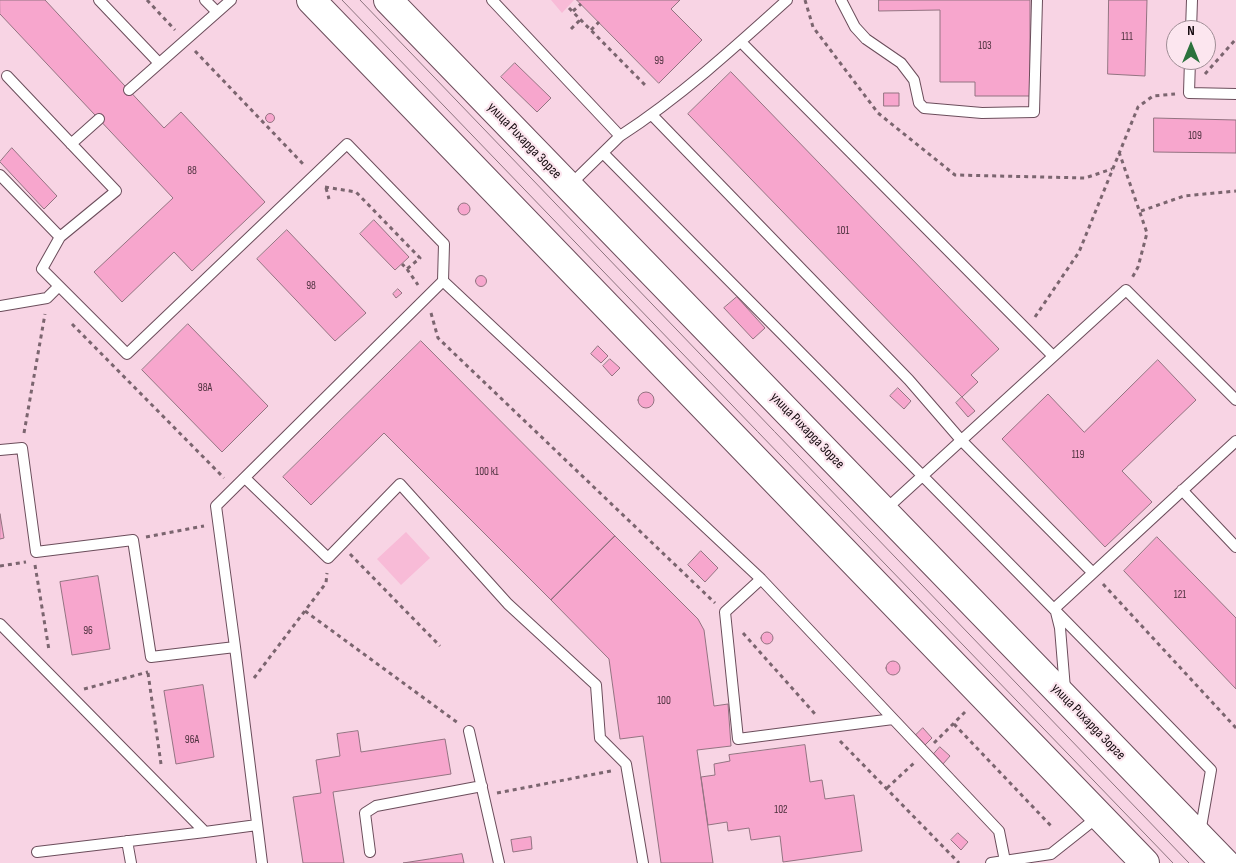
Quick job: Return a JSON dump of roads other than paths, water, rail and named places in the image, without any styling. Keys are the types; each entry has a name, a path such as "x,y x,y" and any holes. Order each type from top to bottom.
{"street":[{"path":"311,0 1146,863"},
{"name":"улица Рихарда Зорге","path":"388,0 1225,863"}],"lane":[{"path":"99,0 159,63"},
{"path":"205,0 217,12"},
{"path":"130,90 231,0"},
{"path":"492,0 620,136"},
{"path":"569,187 620,136 652,115 741,42 787,0"},
{"path":"841,0 855,27 866,39 901,63 914,80 919,102 924,108 982,113 1034,112 1037,0"},
{"path":"1191,20 1192,0"},
{"path":"741,42 1053,356"},
{"path":"1190,70 1189,93 1236,94"},
{"path":"7,76 116,191 60,237 42,269 127,354 346,144 444,244 443,281 216,506 242,695 262,863"},
{"path":"652,115 909,380 961,440 1092,572"},
{"path":"71,144 99,119"},
{"path":"604,153 921,477 1055,608 1211,770 1199,836"},
{"path":"0,175 60,237"},
{"path":"443,281 762,579 999,831 1005,861"},
{"path":"0,306 47,298 59,286"},
{"path":"884,510 1126,290 1236,400"},
{"path":"1055,608 1236,440"},
{"path":"0,450 22,448 36,552 133,540 151,657 235,647"},
{"path":"245,478 328,558 400,484 508,604 596,685 600,738 626,764 643,863"},
{"path":"1182,490 1236,547"},
{"path":"762,579 725,612 738,739 893,719"},
{"path":"1055,608 1060,628 1066,699"},
{"path":"0,624 204,832"},
{"path":"469,731 499,863"},
{"path":"370,852 364,813 376,806 483,791"},
{"path":"991,863 1052,854 1100,816"},
{"path":"37,852 257,825"},
{"path":"127,841 131,863"}],"tram line":[{"path":"342,0 1173,863"},
{"path":"360,0 1189,863"}]}
